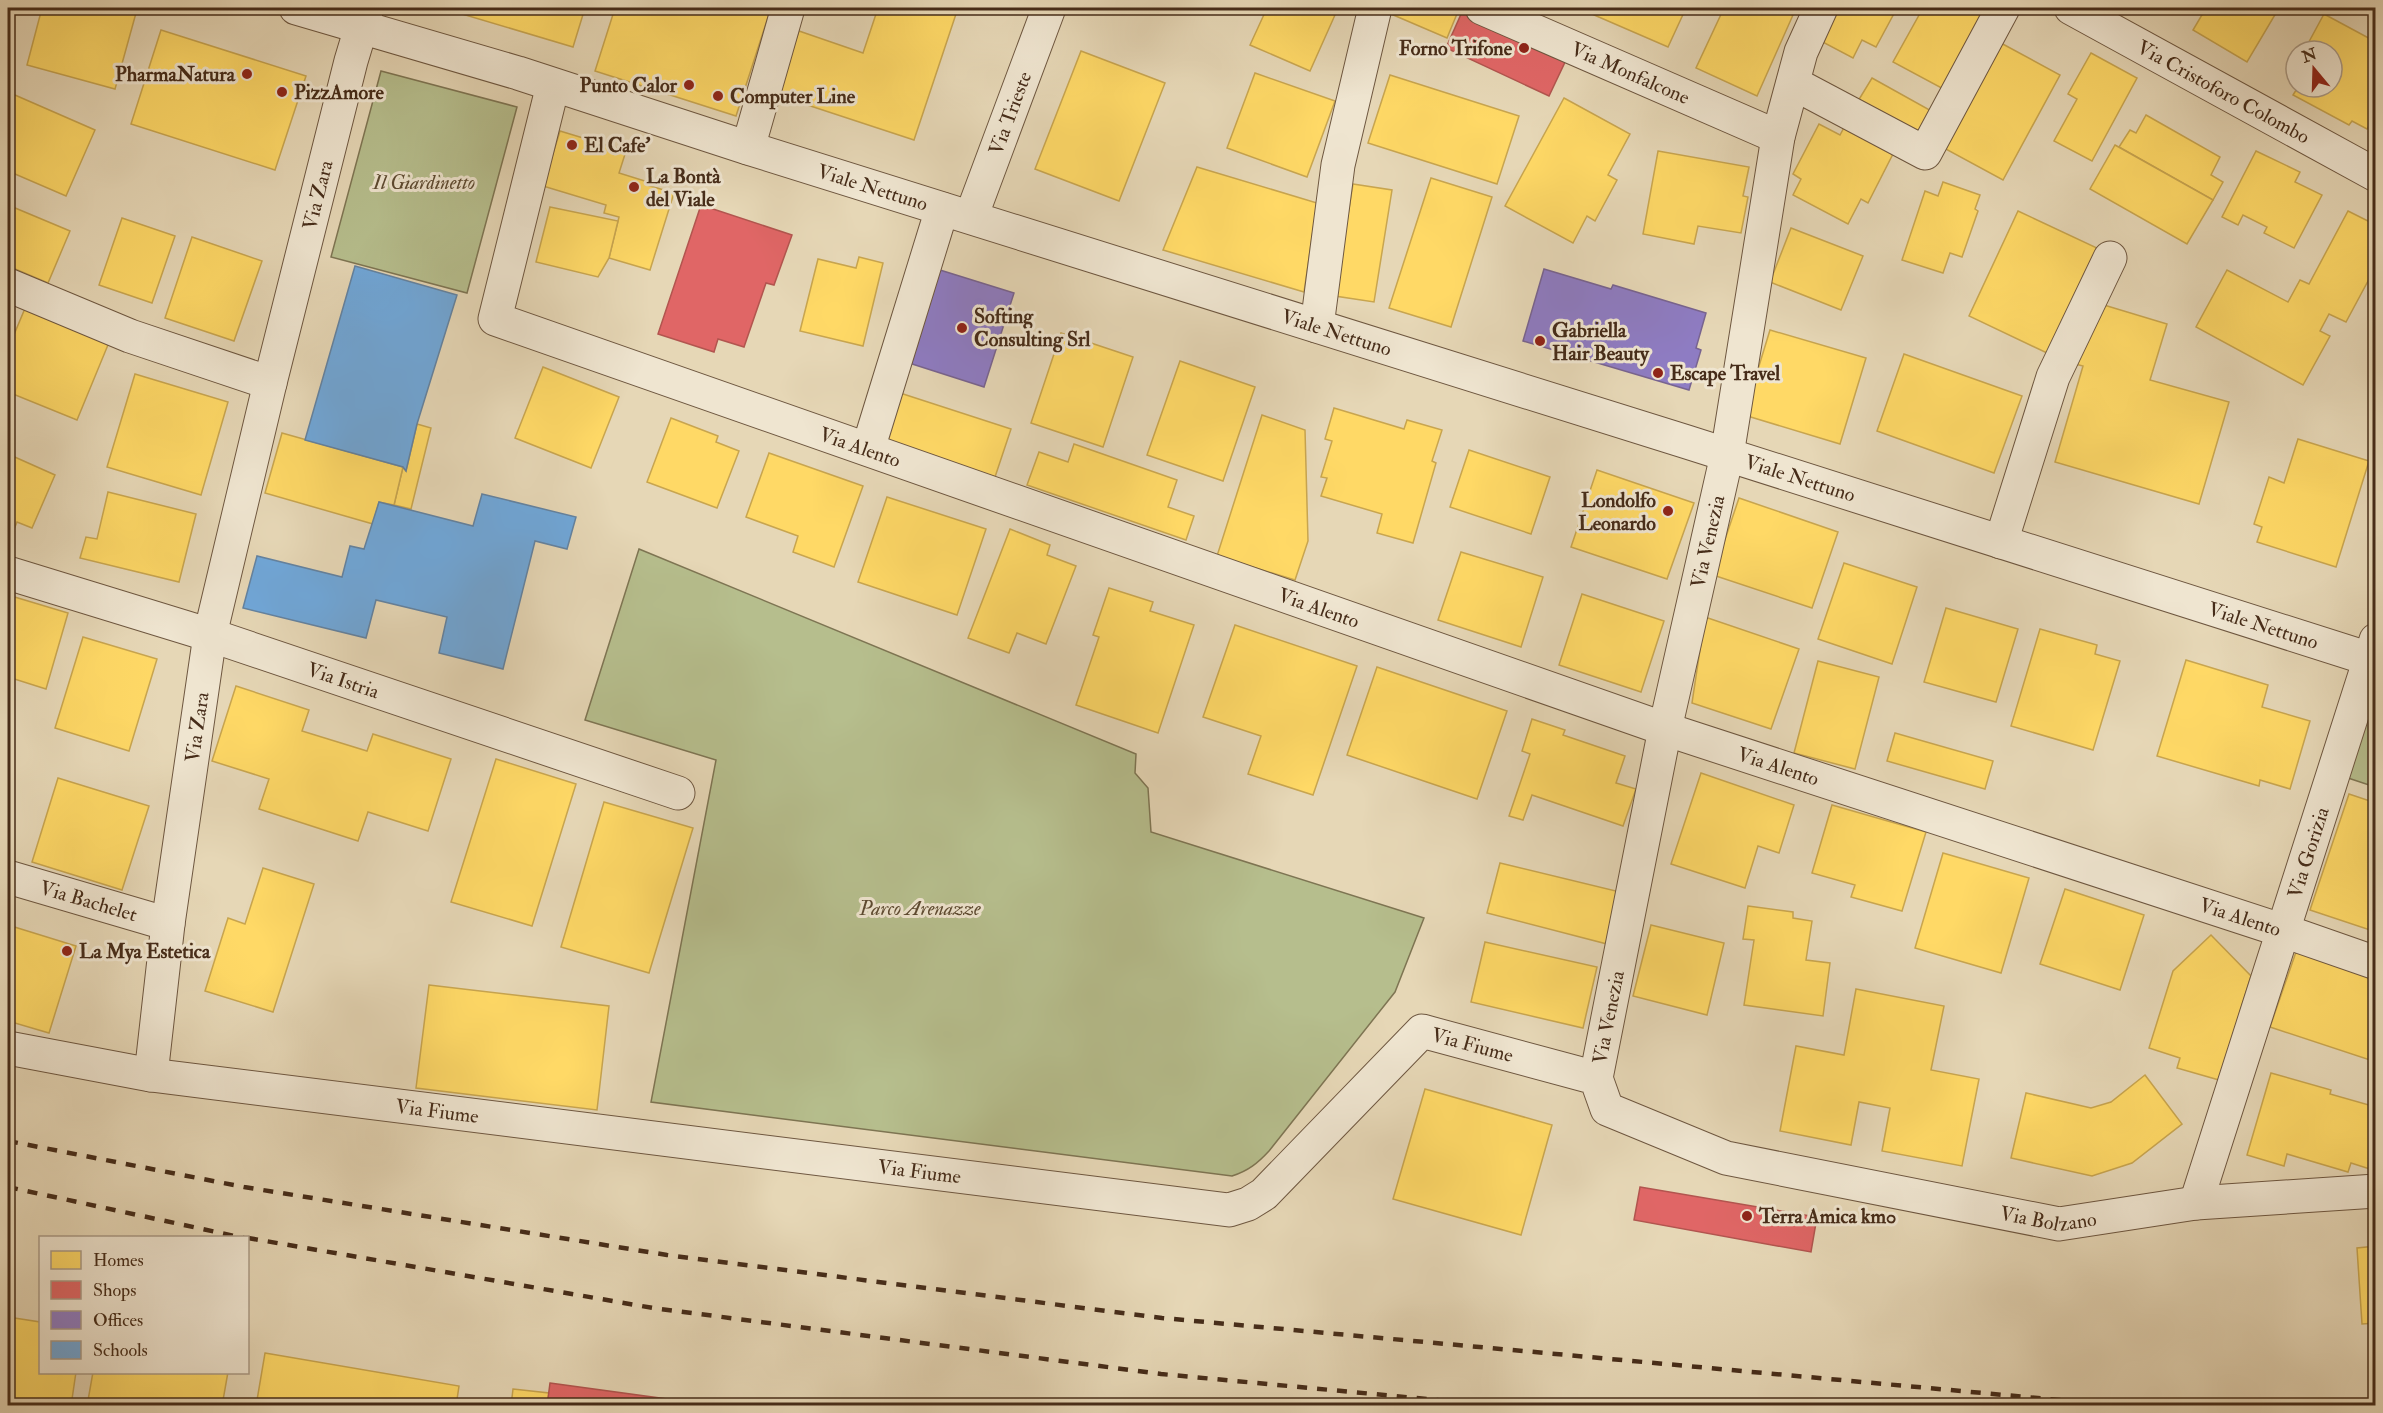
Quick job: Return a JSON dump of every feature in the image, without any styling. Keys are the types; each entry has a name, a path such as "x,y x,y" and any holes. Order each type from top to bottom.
{"street":[{"name":"Viale Nettuno","path":"296,8 364,18 420,43 748,148 2001,542 2374,653"},
{"path":"748,148 788,8"},
{"name":"Via Trieste","path":"868,449 956,213 1048,8"},
{"path":"1317,326 1338,165 1375,8"},
{"name":"Via Monfalcone","path":"1482,8 1778,138"},
{"name":"Via Venezia","path":"1596,1078 1665,729 1727,455 1778,138 1801,52 1821,8"},
{"path":"1793,83 1925,153 2002,8"},
{"name":"Via Cristoforo Colombo","path":"2071,8 2376,175"},
{"name":"Via Zara","path":"151,1076 168,924 210,635 270,383 364,18"},
{"name":"Via Alento","path":"553,85 495,319 1665,729 2376,963"},
{"path":"2001,542 2053,376 2109,258"},
{"path":"8,285 130,336 270,383"},
{"name":"Via Istria","path":"8,573 210,635 678,793"},
{"name":"Via Gorizia","path":"2196,1203 2374,653"},
{"name":"Via Bachelet","path":"8,877 168,924"},
{"name":"Via Fiume","path":"8,1048 151,1076 1229,1210 1248,1204 1264,1194 1422,1031 1596,1078"},
{"name":"Via Bolzano","path":"1596,1078 1607,1109 1725,1158 2060,1224 2196,1203 2376,1191"}],"green space":[{"name":"Il Giardinetto","path":"381,71 517,107 467,293 331,257"},
{"name":"Parco Arenazze","path":"639,549 1136,754 1135,773 1148,788 1151,832 1424,918 1395,992 1269,1151 1252,1166 1232,1176 651,1102 716,760 585,720"},
{"path":"2375,675 2375,787 2339,775"}],"building: Homes":[{"path":"42,8 114,8 136,13 115,89 27,65"},
{"path":"442,8 585,8 573,47"},
{"path":"615,8 759,8 770,11 736,116 595,71"},
{"path":"878,8 958,8 914,140 777,95 799,31 863,53"},
{"path":"1267,8 1318,8 1335,15 1310,71 1250,45"},
{"path":"1385,8 1459,9 1447,38 1384,11"},
{"path":"1578,8 1686,8 1668,47"},
{"path":"1724,8 1775,8 1793,15 1757,96 1696,68"},
{"path":"1832,8 1897,8 1876,47 1862,40 1853,58 1815,38"},
{"path":"1923,8 1969,8 1990,19 1949,92 1893,62"},
{"path":"2206,8 2279,8 2247,62 2193,30"},
{"path":"2324,14 2376,42 2376,113 2367,129 2352,121 2349,125 2300,99 2344,99 2344,39 2310,39"},
{"path":"161,30 306,76 275,170 131,124"},
{"path":"1999,42 2060,75 2003,180 1942,147"},
{"path":"1081,51 1165,83 1119,201 1035,169"},
{"path":"2091,53 2137,78 2092,161 2054,141 2077,99 2068,94"},
{"path":"1255,73 1335,101 1307,177 1227,148"},
{"path":"1390,75 1519,116 1497,184 1368,143"},
{"path":"1872,78 1935,113 1919,142 1855,106"},
{"path":"8,92 95,130 66,196 8,171"},
{"path":"1564,98 1630,134 1608,175 1617,180 1595,221 1587,216 1573,243 1505,206"},
{"path":"2146,115 2220,157 2211,175 2223,182 2213,200 2119,147 2130,130 2136,133"},
{"path":"1847,122 1896,148 1868,203 1861,199 1848,224 1793,195 1801,179 1793,174 1819,124 1840,135"},
{"path":"560,131 626,151 619,173 674,193 650,270 609,258 619,217 604,213 606,205 543,186"},
{"path":"2115,145 2213,200 2187,244 2090,189"},
{"path":"1658,151 1749,167 1743,196 1748,197 1741,233 1698,226 1694,244 1643,234"},
{"path":"2256,151 2300,172 2295,182 2322,195 2294,248 2264,233 2267,227 2243,215 2238,225 2222,217"},
{"path":"1197,167 1317,203 1304,292 1163,250"},
{"path":"1431,178 1492,197 1451,327 1389,308"},
{"path":"1943,182 1980,195 1975,209 1978,211 1962,257 1950,253 1943,273 1902,260 1925,191 1938,196"},
{"path":"1353,184 1392,190 1374,302 1335,296"},
{"path":"8,205 70,231 48,283 8,266"},
{"path":"550,207 618,221 609,258 598,277 536,262"},
{"path":"2018,211 2097,248 2047,353 1969,316"},
{"path":"2348,211 2376,225 2376,266 2346,322 2329,314 2320,331 2330,336 2303,385 2196,327 2227,270 2288,302 2300,280 2309,284"},
{"path":"122,218 175,236 152,303 99,285"},
{"path":"1791,228 1863,256 1841,310 1770,282"},
{"path":"192,237 262,261 234,341 165,318"},
{"path":"859,257 883,263 863,346 800,331 818,259 856,268"},
{"path":"2094,302 2167,324 2150,380 2229,402 2199,504 2055,462 2083,366 2075,364"},
{"path":"26,306 110,340 77,420 8,392 8,349"},
{"path":"1770,330 1866,358 1840,444 1744,415"},
{"path":"1061,333 1133,357 1103,447 1031,423"},
{"path":"1904,354 2022,396 1994,473 1877,431"},
{"path":"1180,361 1255,387 1223,481 1147,455"},
{"path":"543,367 619,397 591,468 515,438"},
{"path":"135,374 228,402 201,495 107,467"},
{"path":"897,392 1011,429 995,477 881,441"},
{"path":"1334,408 1404,429 1407,420 1442,430 1432,461 1436,463 1413,543 1377,533 1382,514 1321,496 1327,478 1321,477 1332,441 1325,439"},
{"path":"1262,415 1305,430 1308,541 1295,580 1217,556"},
{"path":"671,418 718,436 716,442 739,451 717,508 647,482"},
{"path":"417,424 431,428 411,509 394,505 403,467 406,471"},
{"path":"282,433 403,467 394,505 379,502 373,524 265,493"},
{"path":"2298,439 2369,461 2336,567 2257,542 2262,527 2254,524 2269,477 2284,483"},
{"path":"1074,444 1177,480 1168,507 1194,516 1186,540 1027,485 1039,452 1068,462"},
{"path":"1469,450 1550,477 1531,534 1450,507"},
{"path":"769,453 863,486 834,567 793,552 798,536 746,517"},
{"path":"8,454 55,475 32,528 17,522 8,544"},
{"path":"1597,470 1694,503 1667,579 1571,547"},
{"path":"108,492 196,514 179,582 80,558 86,537 97,539"},
{"path":"887,497 986,529 957,615 858,582"},
{"path":"1739,498 1838,532 1812,608 1713,575"},
{"path":"1010,529 1050,545 1047,555 1076,566 1046,644 1017,633 1009,653 968,638"},
{"path":"1461,552 1543,577 1521,647 1438,620"},
{"path":"1844,563 1917,587 1892,664 1818,639"},
{"path":"1109,588 1153,602 1150,611 1194,625 1158,733 1076,705 1099,637 1093,635"},
{"path":"1582,594 1664,621 1641,692 1559,665"},
{"path":"8,595 68,613 46,689 8,677"},
{"path":"1946,608 2018,629 1996,702 1924,682"},
{"path":"1705,617 1799,649 1771,729 1692,703"},
{"path":"1235,625 1357,666 1313,795 1248,774 1261,736 1203,717"},
{"path":"2040,629 2097,645 2095,654 2120,661 2093,750 2011,726"},
{"path":"83,637 157,659 129,751 55,728"},
{"path":"2186,660 2268,685 2262,707 2310,721 2290,789 2260,780 2259,786 2157,756"},
{"path":"1818,661 1879,677 1855,769 1794,753"},
{"path":"1377,667 1507,711 1477,799 1347,755"},
{"path":"236,686 309,710 302,731 367,751 373,734 451,759 428,831 368,812 358,841 259,809 269,779 212,761"},
{"path":"1532,719 1565,730 1563,735 1625,756 1616,783 1636,789 1623,826 1532,795 1523,820 1509,816 1530,754 1522,751"},
{"path":"1895,733 1993,761 1985,789 1887,761"},
{"path":"496,759 576,784 532,926 451,902"},
{"path":"1701,773 1794,805 1779,853 1758,846 1745,888 1671,864"},
{"path":"58,778 149,806 122,890 32,862"},
{"path":"2349,794 2376,803 2376,932 2310,910"},
{"path":"604,802 693,828 649,973 561,947"},
{"path":"1832,805 1926,832 1902,911 1851,897 1855,885 1812,873"},
{"path":"1943,853 2029,878 2001,973 1915,948"},
{"path":"1500,863 1620,892 1607,944 1487,913"},
{"path":"263,868 314,884 273,1012 205,991 228,918 245,924"},
{"path":"2065,889 2144,915 2120,990 2040,964"},
{"path":"1748,906 1793,912 1793,918 1812,921 1806,960 1830,963 1823,1016 1744,1005 1754,940 1743,939"},
{"path":"8,925 76,946 49,1033 8,1021"},
{"path":"1651,925 1724,943 1707,1015 1633,996"},
{"path":"2211,935 2251,976 2219,1080 2177,1068 2180,1058 2149,1048 2173,971"},
{"path":"1485,942 1597,967 1583,1028 1471,1002"},
{"path":"2296,952 2376,979 2376,1062 2270,1027"},
{"path":"429,985 609,1006 597,1110 416,1088"},
{"path":"1856,989 1944,1006 1931,1070 1979,1079 1962,1166 1882,1151 1890,1108 1859,1102 1851,1145 1780,1131 1796,1046 1844,1055"},
{"path":"2271,1073 2331,1090 2330,1094 2376,1107 2376,1171 2351,1163 2348,1172 2287,1154 2284,1166 2247,1155"},
{"path":"2145,1075 2182,1124 2132,1163 2092,1176 2011,1158 2026,1093 2091,1108 2111,1102"},
{"path":"1425,1089 1552,1125 1521,1235 1393,1199"},
{"path":"2376,1246 2376,1323 2362,1324 2357,1248"},
{"path":"8,1317 39,1322 39,1374 76,1374 71,1406 8,1406"},
{"path":"265,1353 459,1386 456,1406 256,1406"},
{"path":"93,1374 228,1374 222,1406 87,1406"},
{"path":"513,1389 549,1393 547,1406 511,1406"}],"building: Shops":[{"path":"1462,12 1566,60 1549,96 1446,48"},
{"path":"701,205 792,235 774,285 766,283 744,347 718,339 714,352 658,334"},
{"path":"1640,1187 1817,1217 1811,1252 1634,1220"},
{"path":"550,1383 674,1400 673,1406 547,1406"},
{"path":"766,1400 809,1406 765,1406"}],"building: Offices":[{"path":"1544,269 1611,289 1613,285 1706,313 1696,348 1701,350 1689,390 1523,341"},
{"name":"Softing Consulting Srl","path":"940,270 1014,293 984,387 909,363"}],"building: Schools":[{"path":"355,266 457,295 417,424 406,471 403,467 305,440"},
{"path":"482,494 576,517 567,549 535,541 503,669 439,653 447,617 376,600 366,638 243,608 257,556 342,577 350,546 364,549 379,502 473,526"}],"railway":[{"path":"8,1141 244,1187 667,1255 1162,1318 2125,1406"},
{"path":"8,1187 235,1236"},
{"path":"249,1238 653,1308 1161,1374 1501,1406"}],"place":[{"name":"Forno Trifone","path":"1524,48"},
{"name":"PharmaNatura","path":"247,74"},
{"name":"Punto Calor","path":"689,85"},
{"name":"PizzAmore","path":"282,92"},
{"name":"Computer Line","path":"718,96"},
{"name":"El Cafe'","path":"572,145"},
{"name":"La Bontà del Viale","path":"634,187"},
{"name":"Softing Consulting Srl","path":"962,328"},
{"name":"Gabriella Hair Beauty","path":"1540,341"},
{"name":"Escape Travel","path":"1658,373"},
{"name":"Londolfo Leonardo","path":"1668,511"},
{"name":"La Mya Estetica","path":"67,951"},
{"name":"Terra Amica km0","path":"1747,1216"}]}
